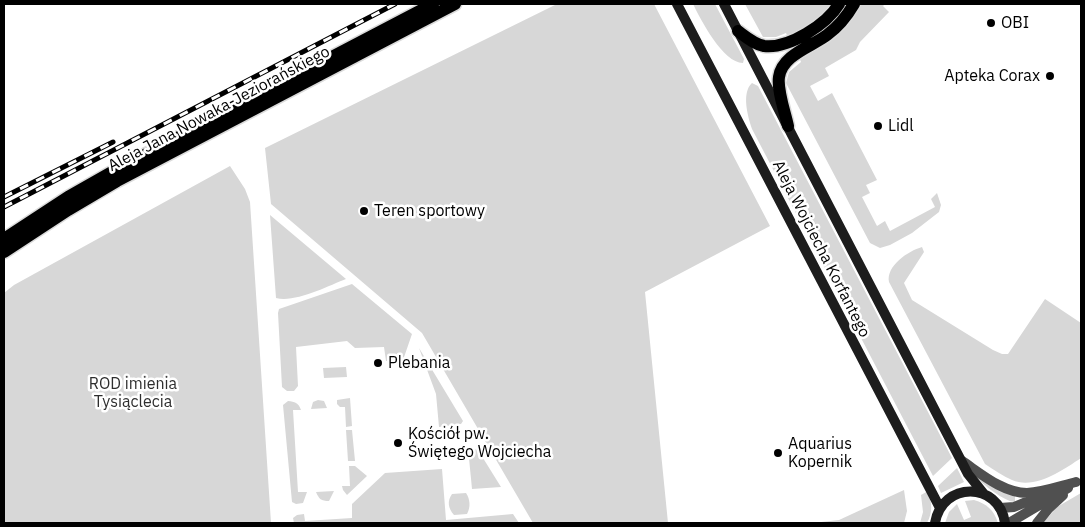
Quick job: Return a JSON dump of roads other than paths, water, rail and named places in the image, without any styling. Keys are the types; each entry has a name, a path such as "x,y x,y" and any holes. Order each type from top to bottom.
{"main road":[{"name":"Aleja Jana Nowaka-Jeziorańskiego","path":"4,239 52,207 112,172 433,4"},
{"name":"Aleja Jana Nowaka-Jeziorańskiego","path":"4,252 117,180 455,4"},
{"name":"Aleja Wojciecha Korfantego","path":"677,4 940,508"},
{"name":"Aleja Wojciecha Korfantego","path":"724,4 968,474 984,494 994,500 1000,508"},
{"path":"738,30 754,43 764,46 787,43 820,24 839,4"},
{"path":"788,126 779,85 781,70 786,62 794,56 828,35 847,16 854,4"},
{"path":"935,523 940,508 946,500 959,493 974,491 984,494"},
{"path":"1000,508 1005,523"}],"street":[{"path":"962,461 985,477 1018,492 1035,492 1079,481"},
{"path":"1000,508 1014,507 1079,481"},
{"path":"1009,523 1079,481"},
{"path":"1037,523 1049,508 1079,481"}],"railway":[{"path":"4,207 395,4"},
{"path":"4,197 113,142"}],"place":[{"name":"OBI","path":"991,23"},
{"name":"Apteka Corax","path":"1050,76"},
{"name":"Lidl","path":"878,126"},
{"name":"Teren sportowy","path":"364,211"},
{"name":"Plebania","path":"378,363"},
{"name":"Kościół pw. Świętego Wojciecha","path":"398,443"},
{"name":"Aquarius Kopernik","path":"778,453"}],"park label":[{"name":"ROD imienia Tysiąclecia","path":"133,393"}]}
